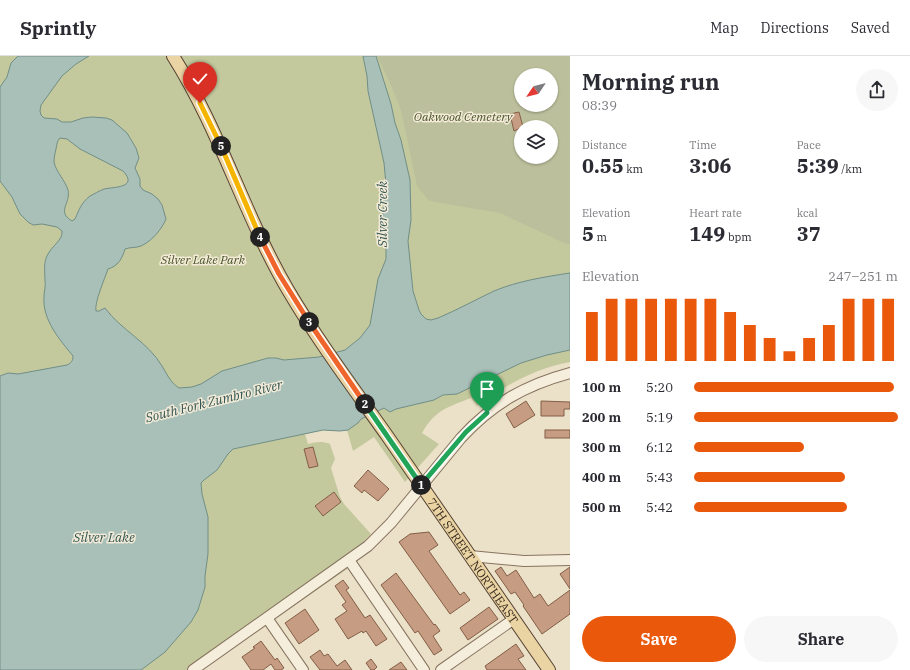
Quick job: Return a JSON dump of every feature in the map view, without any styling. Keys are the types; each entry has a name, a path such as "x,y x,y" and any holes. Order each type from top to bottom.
{"main road":[{"name":"7TH STREET NORTHEAST","path":"173,56 200,103 270,258 293,298 374,418 549,670"}],"street":[{"path":"193,670 366,548 379,536 466,432 492,408 512,395 527,388 570,374"},
{"path":"470,556 524,561 570,560"},
{"path":"349,560 424,670"},
{"path":"267,618 303,670"},
{"path":"441,670 514,619"}],"green space":[{"name":"Silver Lake Park","path":"0,56 404,56 514,155 514,164 531,164 552,171 552,164 558,164 558,120 551,120 551,112 558,112 558,68 535,68 570,56 570,362 533,373 509,385 477,406 471,398 449,407 437,414 422,433 439,444 405,482 374,437 353,451 347,430 323,430 305,434 308,444 324,442 330,444 335,459 331,468 340,497 344,504 371,534 360,546 340,560 347,569 202,670 0,670"},
{"name":"Oakwood Cemetery","path":"377,56 570,56 570,244 566,244 500,213 429,201 417,186 401,110"},
{"name":"Silver Lake Park","path":"514,75 514,77 471,90"}],"water":[{"name":"Silver Lake","path":"18,56 89,56 76,64 62,76 41,105 41,115 44,118 57,119 62,122 71,122 92,117 112,120 127,133 136,148 139,158 135,168 140,179 140,186 143,190 152,194 158,199 162,205 166,219 162,227 153,238 141,246 125,249 119,262 108,269 98,297 96,311 105,308 111,316 149,350 171,381 179,388 192,387 201,384 222,371 268,358 284,360 319,357 345,350 360,338 370,325 378,279 386,259 382,227 386,184 384,163 368,91 363,56 376,56 401,140 410,180 411,220 408,241 413,291 421,314 426,319 431,320 445,315 494,291 531,280 570,273 570,350 521,363 457,394 443,395 434,400 396,409 390,412 384,408 361,419 348,430 323,430 233,449 217,470 201,483 202,494 208,517 208,554 205,587 198,610 191,622 165,652 141,670 0,670 0,376 8,373 18,374 67,365 72,362 73,359 73,356 53,329 44,305 45,260 61,237 62,231 57,227 42,224 33,225 28,222 20,214 12,197 0,181 0,87 7,77 11,63","holes":["60,138 67,139 80,149 123,171 128,181 123,186 104,189 90,196 82,204 75,219 72,221 67,217 64,210 68,199 68,190 54,162 58,140"]}],"building":[{"path":"519,112 521,120 514,120 514,131 510,114"},
{"path":"526,401 535,415 514,428 506,414"},
{"path":"541,401 570,402 570,409 564,409 564,416 541,416"},
{"path":"545,430 570,430 570,438 545,438"},
{"path":"313,447 318,466 309,468 304,449"},
{"path":"368,470 389,489 378,501 364,490 362,493 354,486"},
{"path":"334,492 341,502 323,516 315,506"},
{"path":"429,532 438,545 429,551 460,595 464,592 470,600 450,614 399,542 410,534"},
{"path":"501,567 507,576 516,570 534,598 540,594 548,606 570,590 570,614 542,634 515,592 511,594 495,571"},
{"path":"570,567 570,589 560,574"},
{"path":"396,573 440,631 433,636 442,650 434,655 418,631 415,633 381,585"},
{"path":"343,580 349,588 346,590 365,618 370,615 387,639 376,646 366,631 363,633 362,631 348,639 335,619 347,611 342,605 346,602 335,586"},
{"path":"489,607 498,619 468,640 460,628"},
{"path":"305,609 319,630 299,644 285,623"},
{"path":"261,641 275,660 277,658 284,668 281,670 275,670 271,664 263,670 251,670 242,657 255,648 253,647"},
{"path":"516,644 524,656 518,659 526,670 487,670 485,666"},
{"path":"320,650 324,656 328,654 337,666 345,660 352,670 320,670 310,657"},
{"path":"371,659 377,667 374,670 371,670 366,663"},
{"path":"401,662 407,670 389,670"}],"route":[{"path":"200,103 227,160 251,218 289,292 308,322 421,485 471,427 487,413"}],"water label":[{"name":"Silver Creek","path":"382,214"},
{"name":"South Fork Zumbro River","path":"214,401"}]}
